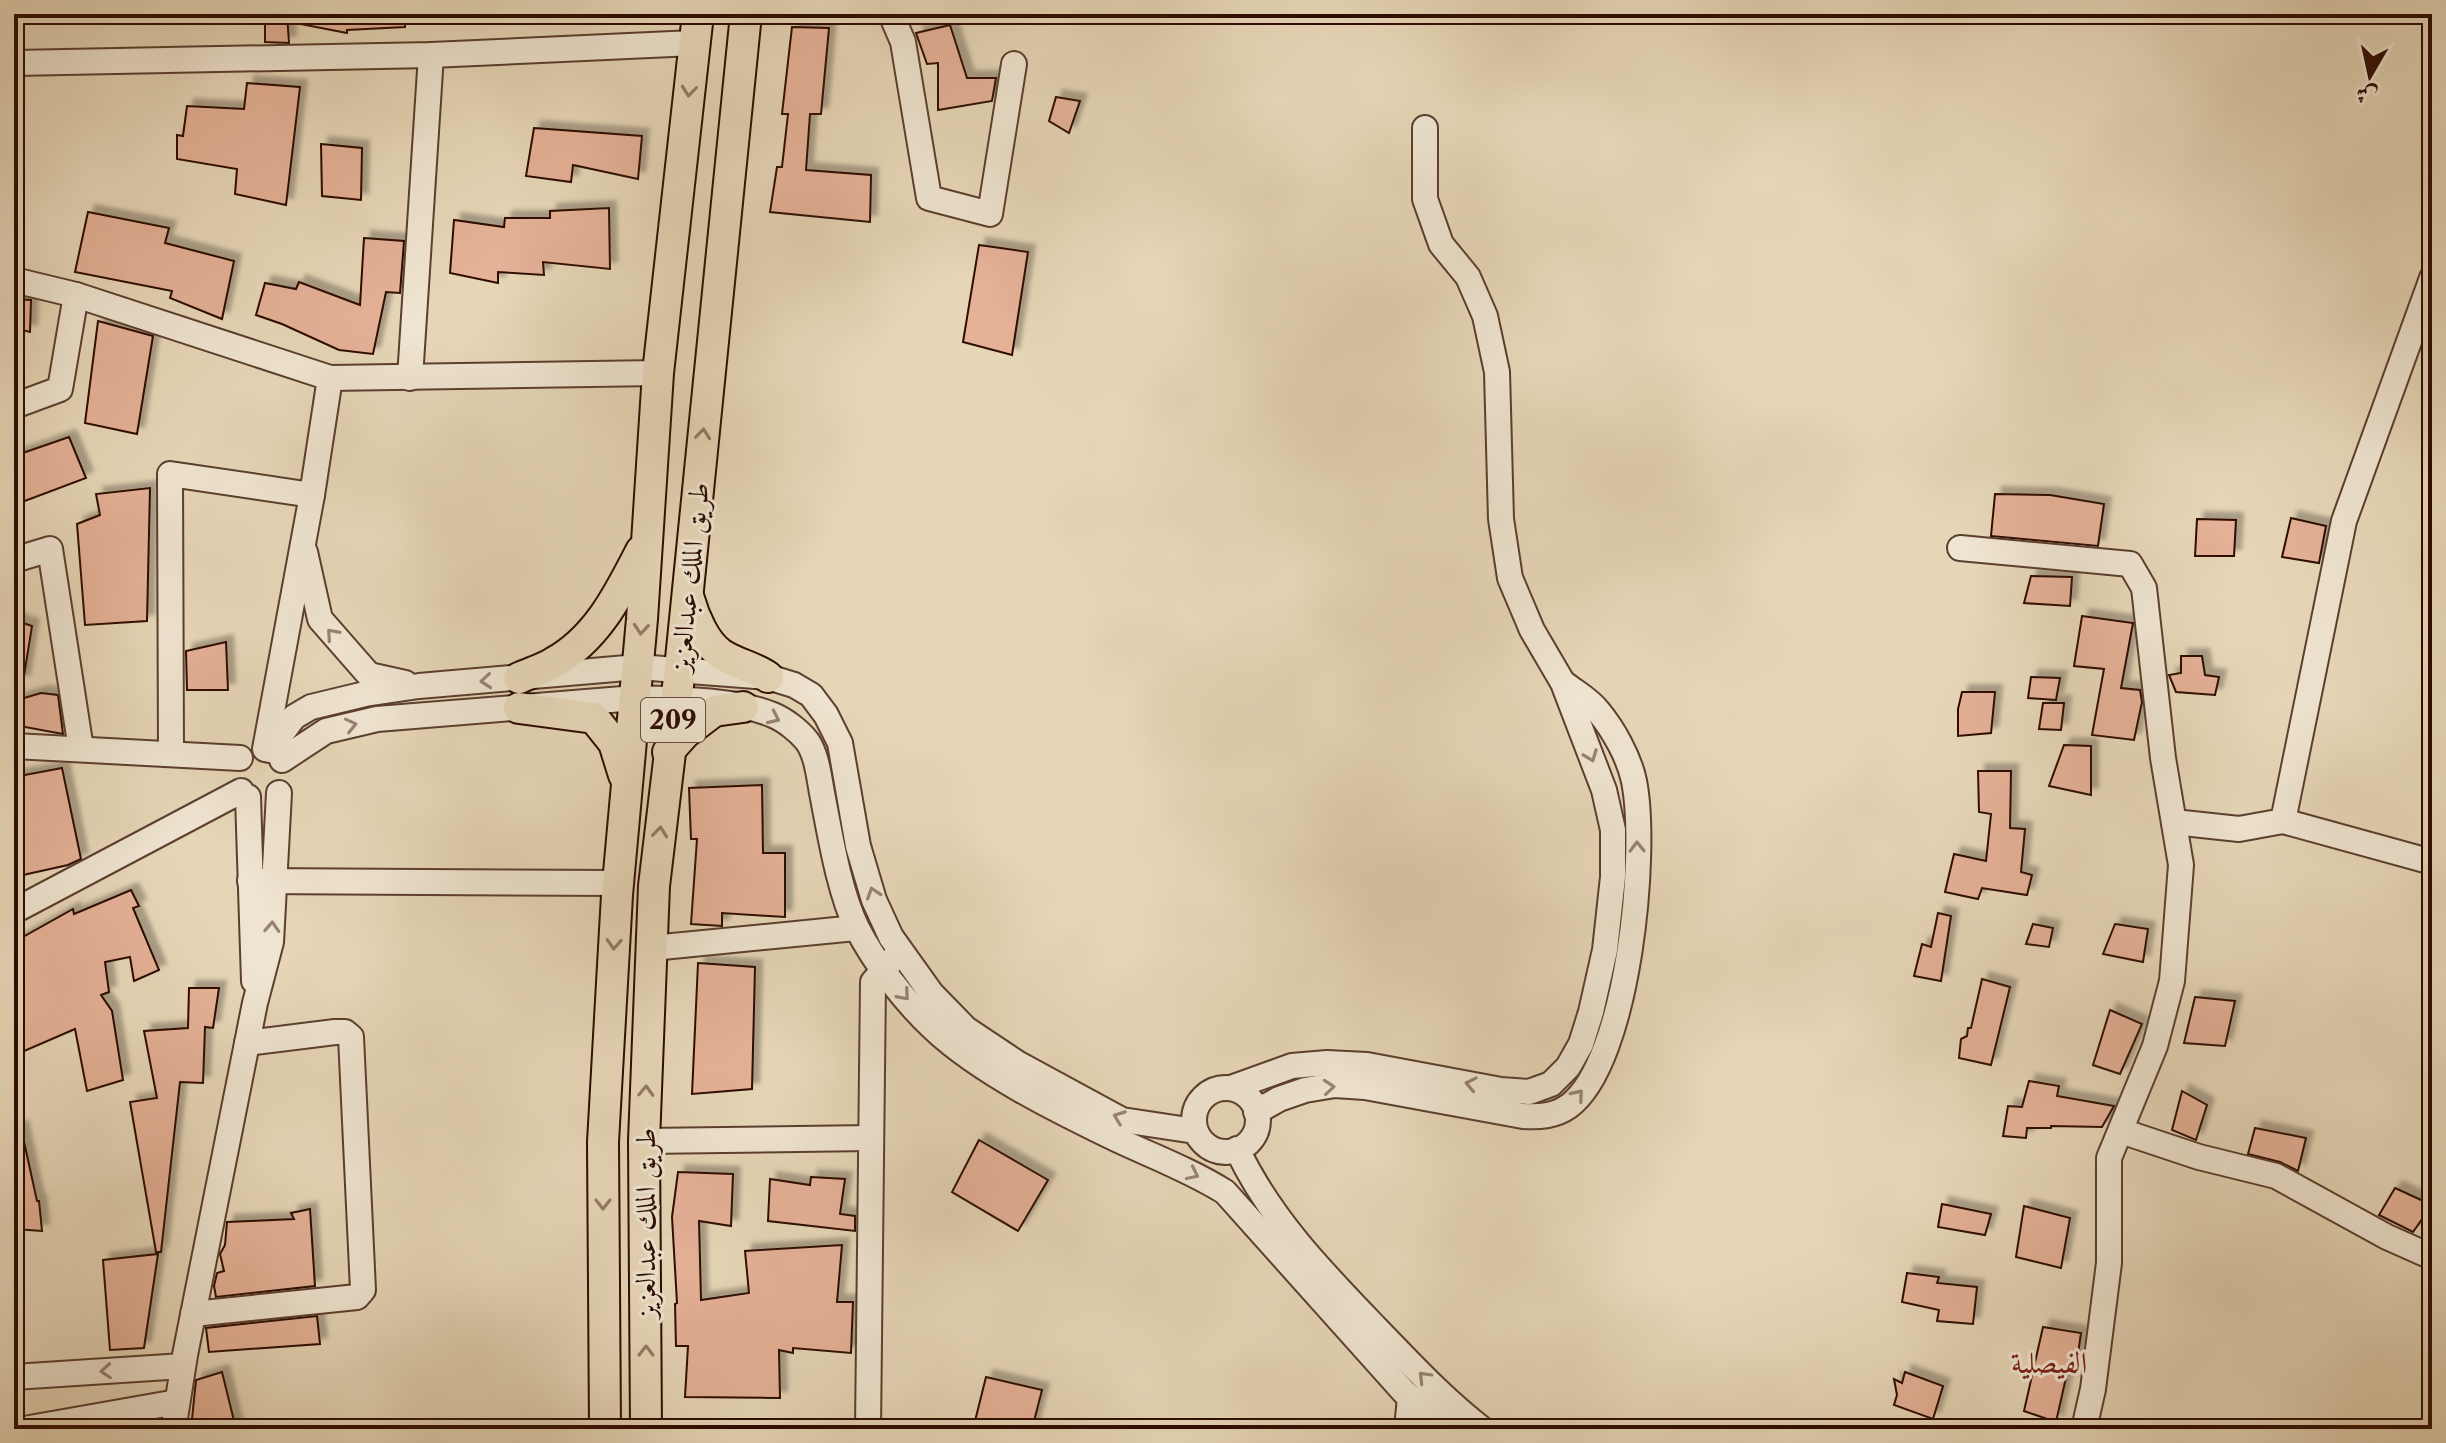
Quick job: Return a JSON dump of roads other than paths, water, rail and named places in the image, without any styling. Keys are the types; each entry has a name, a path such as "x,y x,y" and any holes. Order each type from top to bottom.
{"main road":[{"name":"طريق الملك عبدالعزيز","path":"646,1429 644,1141 654,886 680,669 746,14"},
{"name":"طريق الملك عبدالعزيز","path":"605,1429 603,1142 618,883 638,667 658,373 696,28"},
{"path":"519,693 587,636 604,617 647,539"},
{"path":"687,594 701,629 718,653 768,677"},
{"path":"519,693 594,718 614,743 627,786"},
{"path":"668,752 685,733 714,711 743,707"}],"street":[{"path":"891,14 903,42 929,198 990,214 1014,64"},
{"path":"14,63 431,55 696,28"},
{"path":"410,378 431,55"},
{"path":"1202,1139 1195,1109 1209,1092 1231,1088 1292,1066 1327,1063 1367,1065 1501,1090 1529,1092 1551,1084 1568,1067 1581,1044 1605,950 1613,877 1613,830 1604,790 1563,683 1532,630 1510,578 1501,519 1497,372 1485,316 1468,277 1441,244 1425,199 1425,128"},
{"path":"2283,821 2344,521 2432,278"},
{"path":"14,280 76,295 330,378 658,373"},
{"path":"14,406 60,389 76,295"},
{"path":"176,1429 183,1366 255,1003 262,881 279,793 287,779 272,753 302,538 312,495 330,378"},
{"path":"171,754 170,474 312,495"},
{"path":"302,538 320,619 369,675 419,686 675,700 743,707 773,715 792,727 808,742 816,764 837,865 856,928 895,985 935,1030 976,1061 1057,1109 1200,1176 1225,1192 1410,1397 1448,1429"},
{"path":"1960,548 2130,564 2144,588 2163,758 2181,865 2172,981 2155,1046 2109,1158 2109,1263 2093,1389 2084,1429"},
{"path":"14,560 50,549 81,749"},
{"path":"262,881 244,794 235,775 240,758 247,752 272,753 326,731 364,722 638,667 768,677 794,685 811,695 826,715 840,743 858,846 874,900 891,937 931,993 966,1029 1017,1063 1122,1120 1202,1139 1227,1152 1253,1137 1257,1128 1256,1112 1250,1099 1231,1088"},
{"path":"1256,1112 1279,1099 1305,1090 1335,1085 1365,1087 1523,1116 1547,1117 1570,1105 1591,1080 1604,1056 1612,1027 1638,893 1634,779 1617,739 1597,708 1563,683"},
{"path":"272,753 294,717 311,707 365,694 419,686"},
{"path":"14,746 240,758"},
{"path":"14,911 244,794 264,800 279,793"},
{"path":"2174,822 2239,829 2283,821 2432,862"},
{"path":"262,881 618,883"},
{"path":"652,948 856,928"},
{"path":"868,1429 873,982 901,950"},
{"path":"193,1314 357,1297 363,1290 351,1037 345,1032 335,1032 247,1043"},
{"path":"2121,1131 2199,1157 2276,1176 2387,1237 2432,1257"},
{"path":"644,1141 871,1138"},
{"path":"1116,1139 1202,1139"},
{"path":"1237,1149 1250,1176 1301,1249 1449,1403 1482,1429"},
{"path":"14,1377 183,1366"},
{"path":"1407,1429 1410,1397"},
{"path":"24,1429 177,1402"}],"district":[{"name":"الفيصلية","path":"2049,1363"}]}
